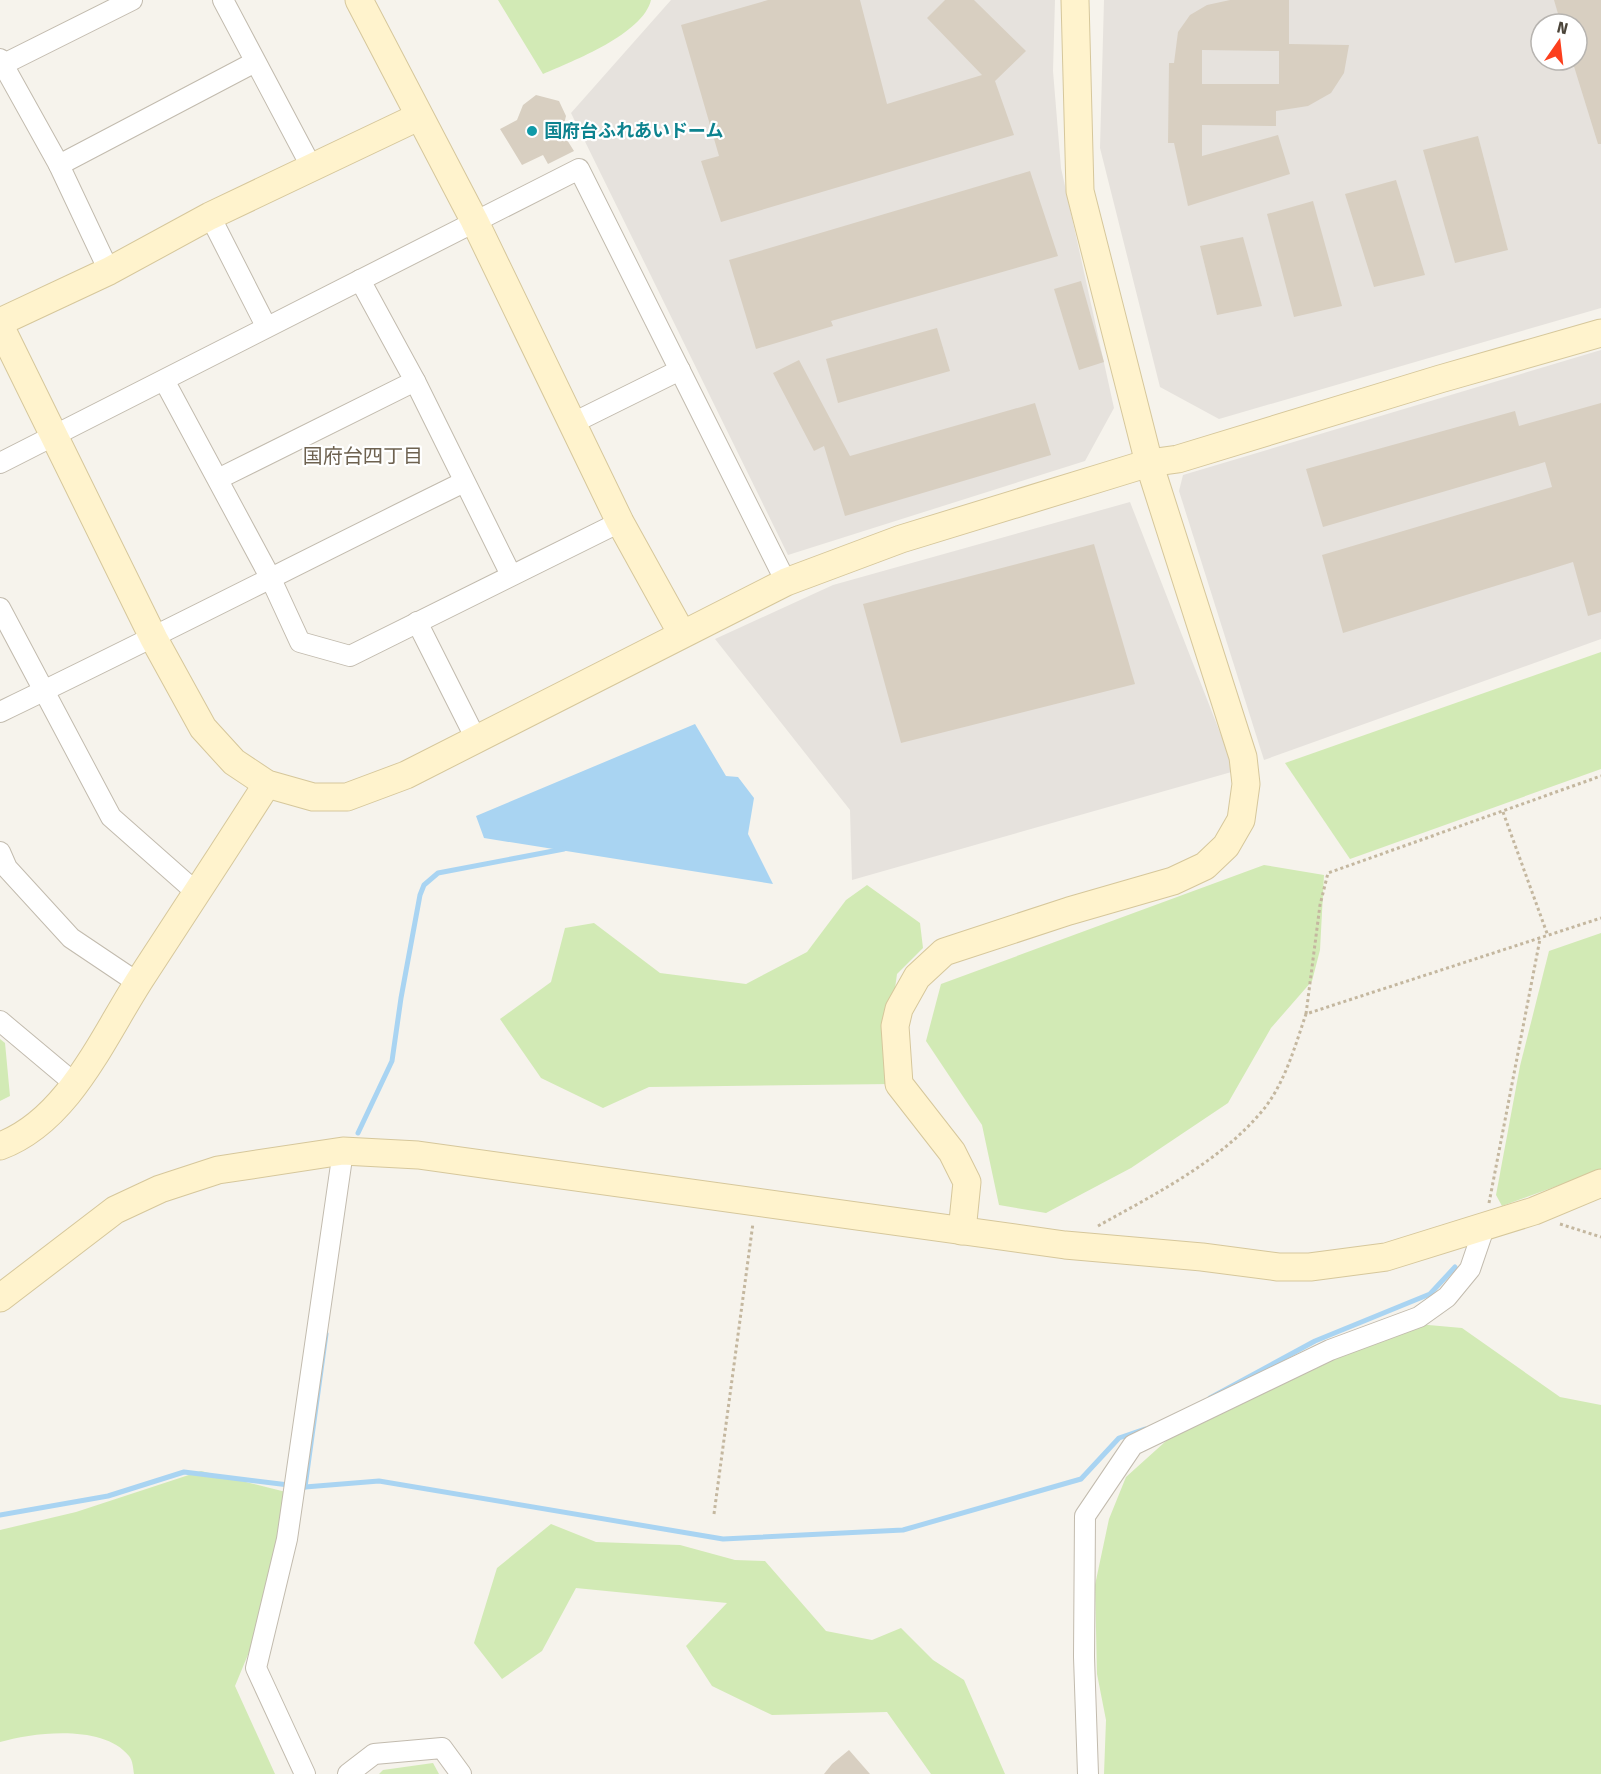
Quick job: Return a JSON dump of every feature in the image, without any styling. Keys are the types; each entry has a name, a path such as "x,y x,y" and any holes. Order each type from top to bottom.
{"street":[{"path":"109,271 59,165 1,63 132,0"},
{"path":"223,0 312,168"},
{"path":"359,0 418,117 474,220 620,522 682,634"},
{"path":"962,1231 967,1182 952,1152 899,1084 895,1026 898,1009 917,976 944,952 1183,876 1205,866 1226,846 1241,820 1246,784 1243,757 1149,463 1080,191 1075,0"},
{"path":"59,165 255,62"},
{"path":"418,117 210,216 109,271 0,324 154,639 204,728 234,762 267,784 313,797 347,796 406,775 786,582 901,539 1149,463 1178,459 1601,333"},
{"path":"0,463 165,382 266,326 579,169 786,582"},
{"path":"210,216 266,326"},
{"path":"360,280 415,381 511,575"},
{"path":"571,424 680,370"},
{"path":"218,479 415,381"},
{"path":"165,382 270,577 300,642 350,656 620,522"},
{"path":"0,712 154,639 270,577 464,482"},
{"path":"0,608 111,817 197,893"},
{"path":"417,622 476,739"},
{"path":"0,1146 23,1138 49,1115 95,1056 138,983 267,784"},
{"path":"0,852 8,868 71,938 138,983"},
{"path":"0,1021 74,1083"},
{"path":"305,1774 256,1668 287,1539 296,1486 343,1151"},
{"path":"0,1298 115,1210 160,1189 218,1170 343,1151 418,1155 1065,1245 1202,1257 1278,1267 1310,1267 1386,1257 1534,1211 1601,1183"},
{"path":"1089,1774 1084,1657 1085,1516 1133,1444 1330,1350 1419,1317 1447,1297 1470,1269 1485,1225"},
{"path":"348,1774 374,1754 442,1748 460,1774"}],"path":[{"path":"1095,1227 1172,1185 1235,1139 1264,1109 1287,1069 1306,1014 1320,905 1328,873 1601,776"},
{"path":"1503,812 1548,936"},
{"path":"1306,1014 1601,918"},
{"path":"1485,1225 1517,1046 1540,939"},
{"path":"714,1514 756,1203"},
{"path":"1534,1211 1556,1223 1601,1237"}],"shaded area":[{"path":"671,0 1055,0 1053,71 1061,168 1114,408 1085,461 788,555 571,113"},
{"path":"1104,0 1601,0 1601,308 1219,419 1160,387 1100,148"},
{"path":"1601,350 1601,639 1264,760 1179,491 1183,475"},
{"path":"1130,502 1235,771 852,880 850,810 715,639 833,585"}],"green space":[{"path":"498,0 651,0 635,24 621,35 588,54 543,74"},
{"path":"1601,652 1601,769 1350,859 1285,763"},
{"path":"1264,865 1324,875 1320,950 1312,981 1271,1028 1228,1103 1131,1168 1046,1213 999,1205 982,1125 926,1041 941,984"},
{"path":"867,885 920,923 923,948 897,974 888,1039 892,1084 649,1087 603,1108 541,1078 500,1019 551,982 565,928 594,923 660,973 746,984 807,952 846,900"},
{"path":"1601,933 1601,1170 1502,1206 1496,1195 1520,1066 1549,951"},
{"path":"0,1039 5,1043 10,1096 0,1101"},
{"path":"1406,1323 1462,1328 1560,1397 1601,1405 1601,1774 1104,1774 1106,1720 1097,1674 1095,1585 1109,1519 1126,1477 1166,1441 1216,1406 1317,1368"},
{"path":"201,1471 294,1494 295,1541 235,1686 275,1774 134,1774 129,1756 118,1746 86,1735 68,1733 31,1735 0,1742 0,1530 76,1512"},
{"path":"551,1524 596,1542 680,1545 735,1560 765,1561 826,1631 872,1640 901,1628 933,1660 964,1680 1005,1774 931,1774 887,1712 772,1715 712,1686 686,1646 727,1603 576,1588 542,1651 502,1679 474,1643 497,1568"},
{"path":"433,1763 439,1774 379,1774 383,1770"}],"water":[{"path":"695,724 726,776 738,777 754,798 748,834 773,884 484,838 476,816"}],"building":[{"path":"768,0 860,0 887,104 982,75 927,18 945,0 974,0 1026,51 995,81 1014,135 721,222 701,161 719,156 681,25"},
{"path":"1230,0 1289,0 1289,44 1349,45 1344,73 1331,93 1308,106 1276,111 1276,126 1202,125 1202,156 1278,135 1290,174 1188,206 1174,143 1168,143 1169,63 1174,63 1178,32 1190,15 1207,5","holes":["1202,50 1279,51 1279,84 1202,84"]},
{"path":"1554,0 1601,0 1601,144 1598,144 1576,72 1589,72 1589,12 1558,12"},
{"name":"国府台ふれあいドーム","path":"536,95 559,101 566,116 562,132 574,151 548,164 543,155 522,165 500,129 517,120 523,105"},
{"path":"1478,136 1508,250 1455,263 1423,150"},
{"path":"1030,171 1058,256 831,321 833,326 756,349 729,260"},
{"path":"1396,180 1425,275 1374,287 1345,194"},
{"path":"1313,201 1342,306 1294,317 1267,214"},
{"path":"1243,237 1262,306 1217,315 1200,246"},
{"path":"1081,281 1104,362 1079,370 1054,289"},
{"path":"937,328 950,371 838,403 826,359"},
{"path":"799,360 850,456 1035,403 1051,455 845,516 824,446 814,451 773,373"},
{"path":"1601,403 1601,612 1588,616 1573,562 1343,633 1322,555 1552,487 1545,462 1323,527 1306,469 1515,411 1519,426"},
{"path":"1094,544 1135,684 901,743 863,604"},
{"path":"849,1750 870,1774 824,1774 832,1764"}],"waterway":[{"path":"358,1133 392,1061 401,998 420,895 424,885 438,873 564,849"},
{"path":"1210,1398 1315,1341 1430,1294 1455,1267"},
{"path":"305,1487 326,1334"},
{"path":"0,1515 108,1496 184,1472 305,1487 379,1481 723,1539 903,1530 1081,1479 1119,1438 1145,1429"}],"place":[{"name":"国府台ふれあいドーム","path":"532,131"}],"district":[{"name":"国府台四丁目","path":"363,456"}]}
